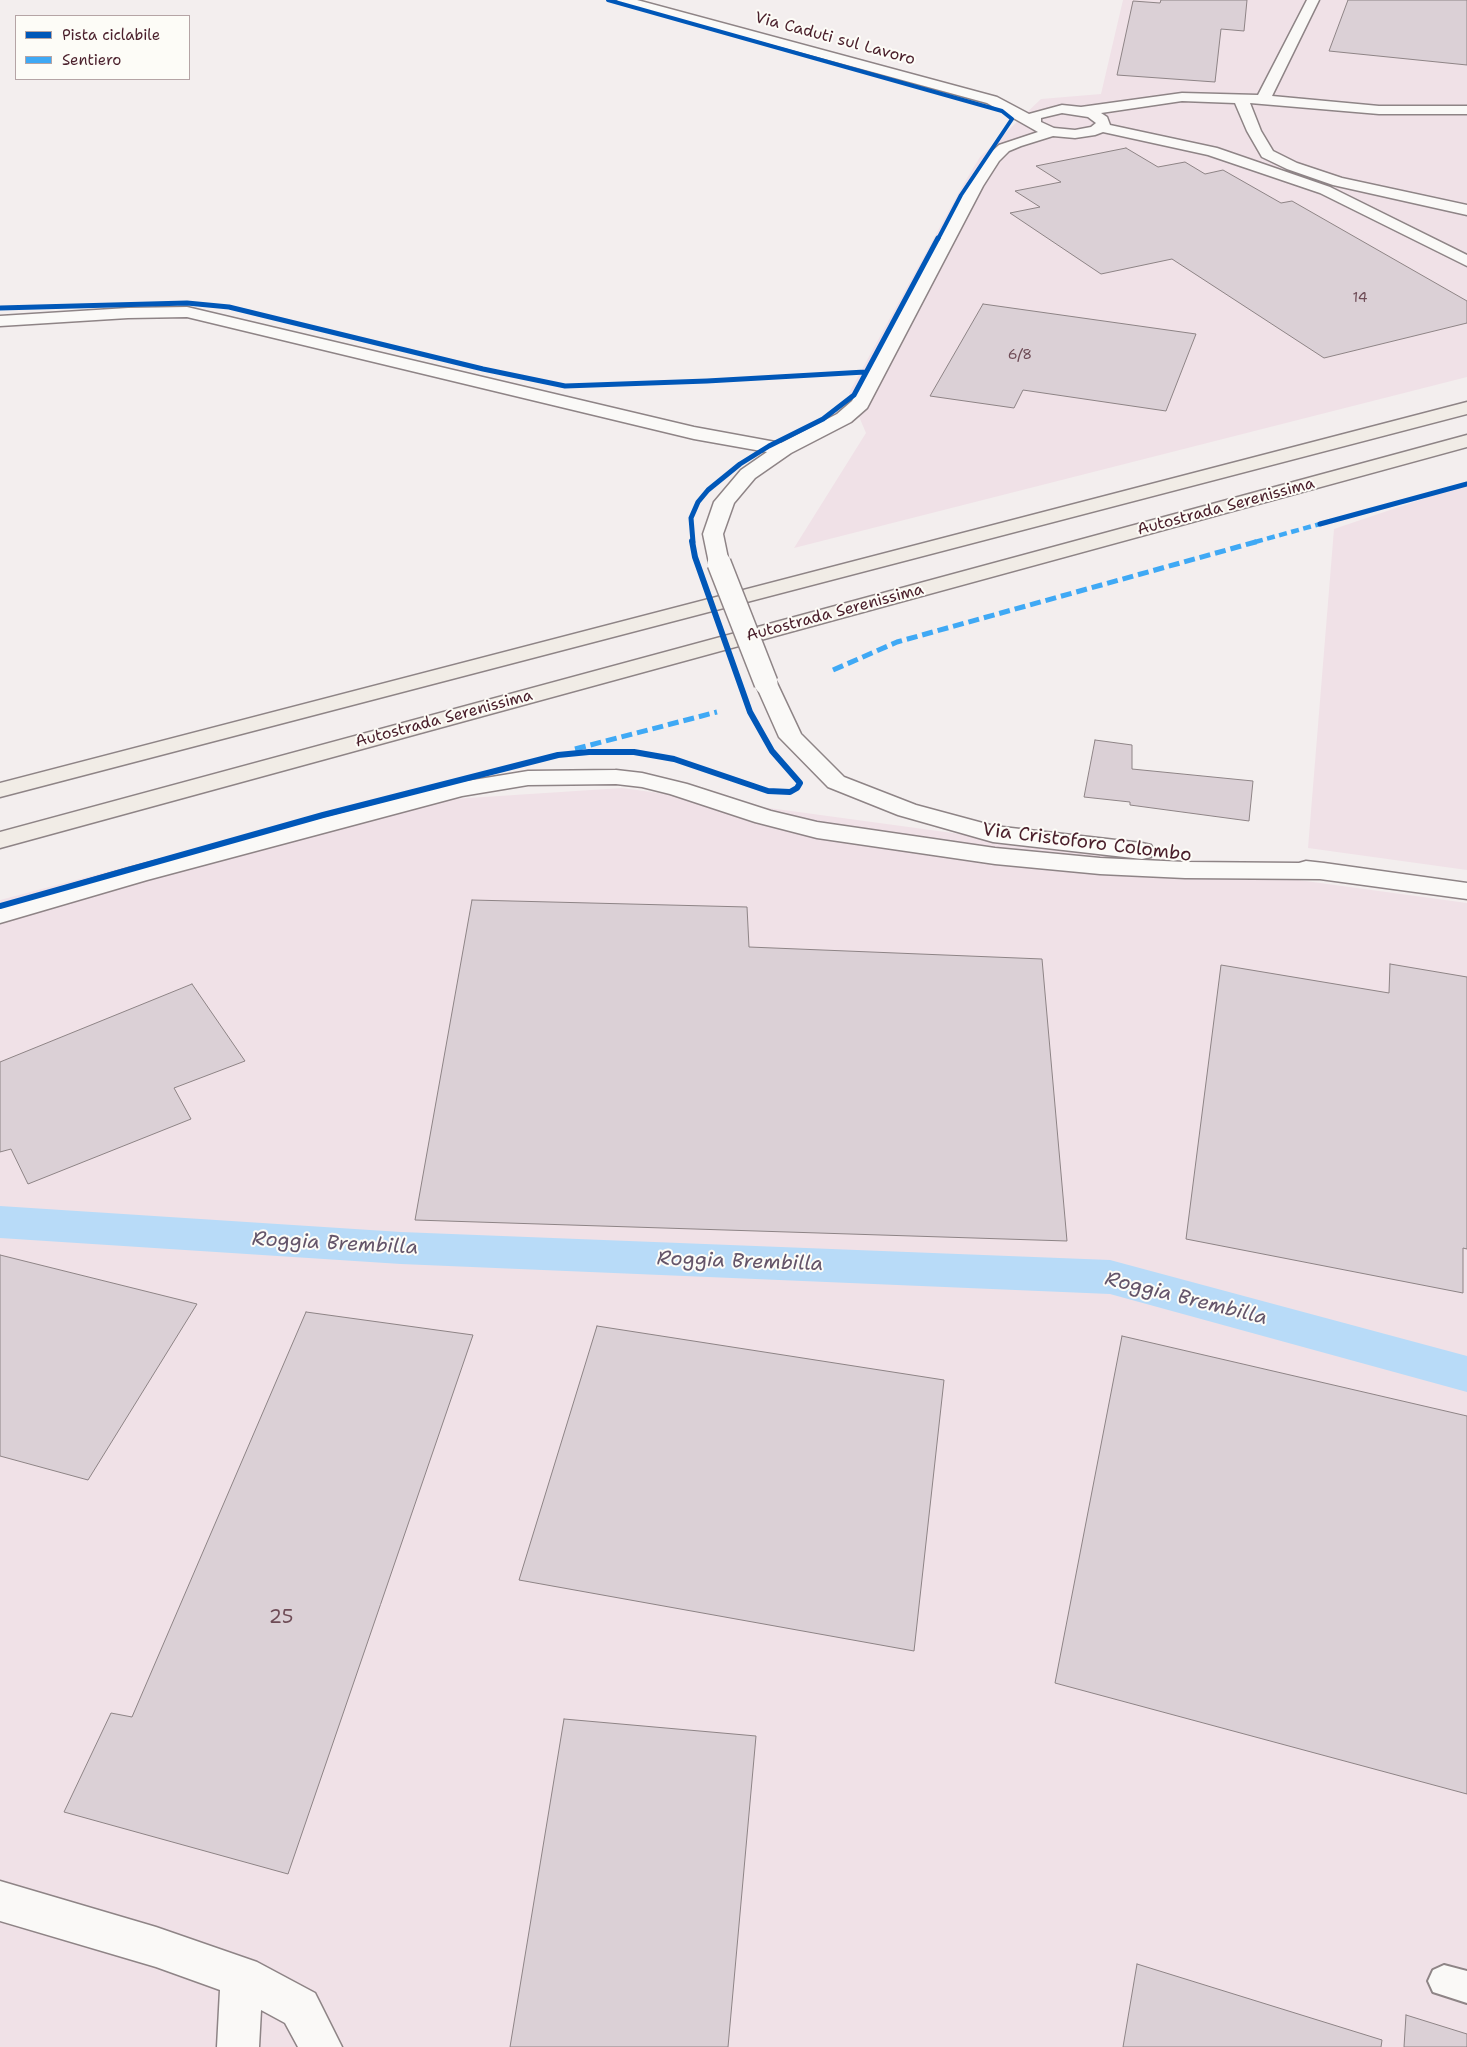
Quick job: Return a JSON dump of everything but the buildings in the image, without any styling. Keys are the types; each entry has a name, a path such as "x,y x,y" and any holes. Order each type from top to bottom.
{"highway":[{"name":"Autostrada Serenissima","path":"0,790 1467,408"},
{"name":"Autostrada Serenissima","path":"0,840 1467,441"}],"street":[{"name":"Via Caduti sul Lavoro","path":"623,0 992,100 1034,122 1037,126 1052,132 1086,133 1101,127"},
{"path":"1263,99 1313,0"},
{"path":"1083,111 1182,97 1263,99 1378,110 1467,110"},
{"path":"1241,99 1254,131 1267,154 1292,166 1338,182 1467,210"},
{"path":"1034,122 1033,118 1042,112 1062,109 1083,111 1092,113 1102,120 1103,124 1101,127 1212,151 1325,190 1467,261"},
{"path":"0,321 128,313 187,312 694,433 784,448 844,418 860,404 975,186 993,158 1004,148 1052,132"},
{"path":"694,433 725,448 737,459 748,474"},
{"name":"Via Cristoforo Colombo","path":"784,448 748,474 724,502 713,534 719,563 766,683 791,737 836,782 906,810 993,834 1324,871 1467,891"},
{"path":"0,915 138,874 461,789 528,778 616,777 642,780 687,792 764,817 817,830 995,856 1100,866 1185,870 1324,871"},
{"path":"0,1901 156,1947 242,1977 300,2008 321,2047"},
{"path":"238,2047 242,1977"}],"shaded area":[{"path":"1123,0 1467,0 1467,377 794,548 866,433 849,393 963,185 980,157 1041,99 1101,94"},
{"path":"1467,484 1467,870 1308,848 1334,529"},
{"path":"622,788 1467,903 1467,2047 0,2047 0,900 361,805"}],"waterway":[{"name":"Roggia Brembilla","path":"0,1222 401,1248 1110,1277 1467,1374"}],"marked path":[{"path":"833,670 897,642 1320,524"},
{"path":"575,749 717,712"}],"cycle path":[{"path":"0,906 323,815 558,755 589,752 634,752 674,759 768,791 790,792 797,788 800,783 772,751 750,712 695,557 691,518 698,502 708,490 740,464 769,446 823,419 854,395 961,195 1012,119 1002,111 608,0"},
{"path":"0,308 187,303 229,307 483,369 565,386 707,381 865,372"},
{"path":"1320,524 1467,484"}]}
